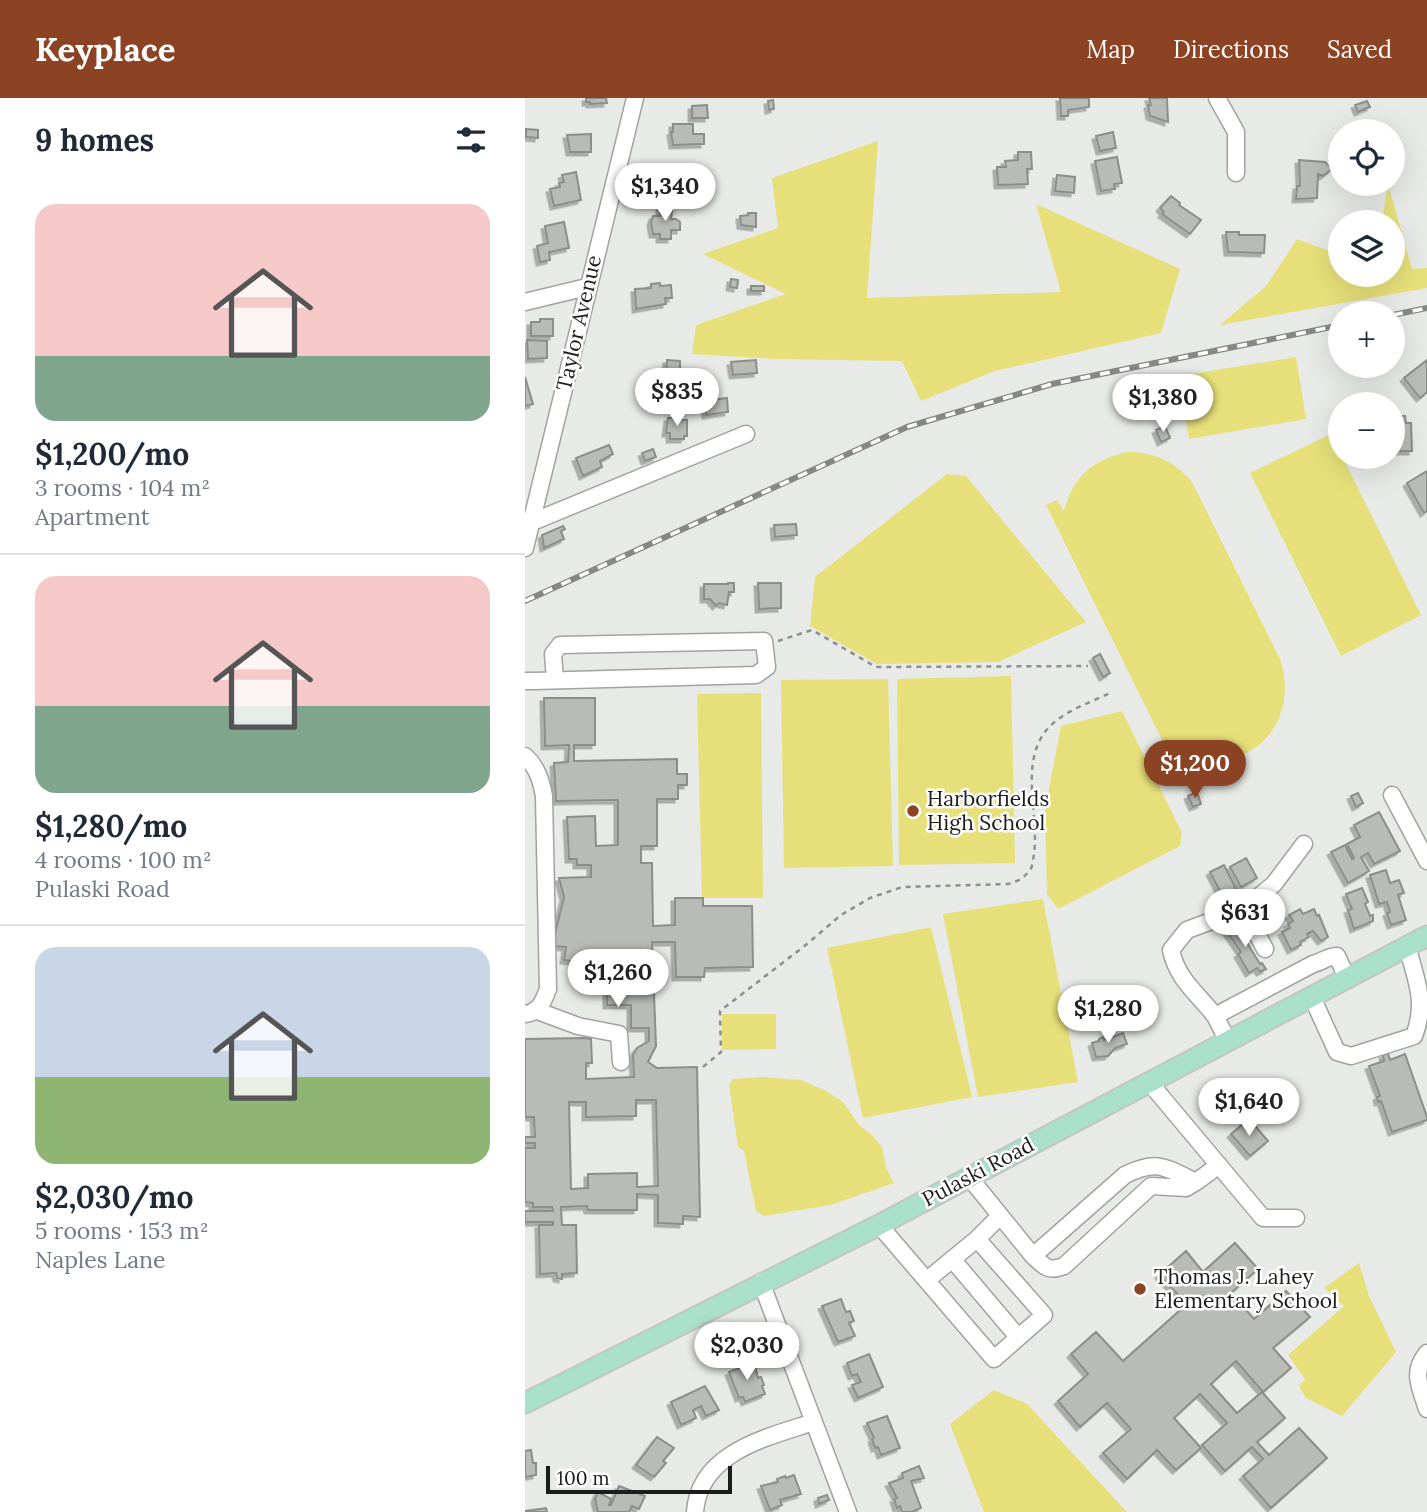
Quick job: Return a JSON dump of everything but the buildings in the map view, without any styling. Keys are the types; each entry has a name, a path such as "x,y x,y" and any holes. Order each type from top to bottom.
{"main road":[{"name":"Pulaski Road","path":"525,1403 879,1224 1427,936"}],"street":[{"name":"Taylor Avenue","path":"525,548 635,98"},
{"path":"1217,98 1236,132 1236,173"},
{"path":"525,302 587,288"},
{"path":"529,524 746,435"},
{"path":"525,681 755,675 767,667 764,641 560,645 553,654 555,680"},
{"path":"525,756 541,778 544,796 548,989 543,1003 530,1012"},
{"path":"1392,794 1427,861"},
{"path":"1228,1041 1215,1016 1174,966 1171,950 1187,930 1244,909 1274,884 1304,844"},
{"path":"1244,909 1265,949"},
{"path":"1312,997 1337,1052 1351,1056 1414,1036 1422,1018 1420,996 1407,947"},
{"path":"1215,1016 1313,964 1337,956 1347,978"},
{"path":"1279,982 1293,1006"},
{"path":"530,1012 619,1034 621,1062"},
{"path":"1149,1082 1263,1218 1296,1218"},
{"path":"1033,1256 1125,1175 1140,1168 1150,1164 1172,1170 1196,1182"},
{"path":"969,1177 1033,1256 1046,1269 1052,1270 1064,1266 1151,1186 1186,1188 1219,1166"},
{"path":"927,1280 977,1239 1000,1216"},
{"path":"879,1224 994,1359 1044,1315 977,1239"},
{"path":"952,1259 1018,1337"},
{"path":"761,1283 848,1512"},
{"path":"1427,1353 1417,1365 1417,1377 1427,1409"},
{"path":"695,1512 702,1485 719,1464 744,1446 814,1422"}],"path":[{"path":"774,642 812,630 876,667 1088,666"},
{"path":"703,1067 721,1052 720,1011 841,915 870,898 902,887 1008,884 1018,881 1031,868 1035,842 1035,754 1042,736 1062,716 1112,692"}],"shaded area":[{"path":"878,141 867,298 1061,292 1036,204 1180,269 1161,333 995,371 921,401 902,361 692,354 696,325 786,294 703,254 778,228 772,178"},
{"path":"1386,196 1391,196 1395,210 1384,210"},
{"path":"1297,239 1328,251 1328,287 1405,287 1405,244 1412,269 1427,268 1427,288 1354,301 1328,301 1328,306 1220,325 1266,286"},
{"path":"1296,357 1306,419 1189,439 1179,376"},
{"path":"1328,435 1328,469 1348,469 1421,615 1341,656 1250,473"},
{"path":"1127,452 1163,459 1178,468 1192,482 1280,659 1285,694 1282,710 1266,738 1253,749 1237,756 1214,760 1182,751 1187,762 1176,768 1046,505 1057,500 1064,511 1073,488 1086,471 1104,460"},
{"path":"947,474 966,476 1086,622 998,662 877,664 810,626 815,577"},
{"path":"1011,676 1015,863 899,865 897,679"},
{"path":"888,679 893,866 784,868 781,680"},
{"path":"761,693 763,898 702,898 697,694"},
{"path":"1122,711 1182,833 1180,846 1058,909 1047,894 1045,810 1061,726"},
{"path":"1043,899 1078,1082 978,1097 943,914"},
{"path":"931,927 972,1097 863,1118 827,948"},
{"path":"722,1014 776,1014 776,1049 722,1050"},
{"path":"761,1077 801,1080 843,1102 859,1125 882,1147 886,1168 894,1183 830,1205 764,1216 756,1211 744,1151 738,1147 729,1085 733,1079"},
{"path":"1359,1263 1369,1296 1396,1352 1342,1416 1306,1398 1299,1386 1305,1379 1288,1355 1344,1306 1324,1288"},
{"path":"994,1390 1027,1404 1127,1512 984,1512 950,1424"}],"railway":[{"path":"1405,313 1427,308"},
{"path":"525,601 907,427 1052,384 1328,328"}],"place":[{"name":"Harborfields High School","path":"913,811"},
{"name":"Thomas J. Lahey Elementary School","path":"1140,1289"}]}
